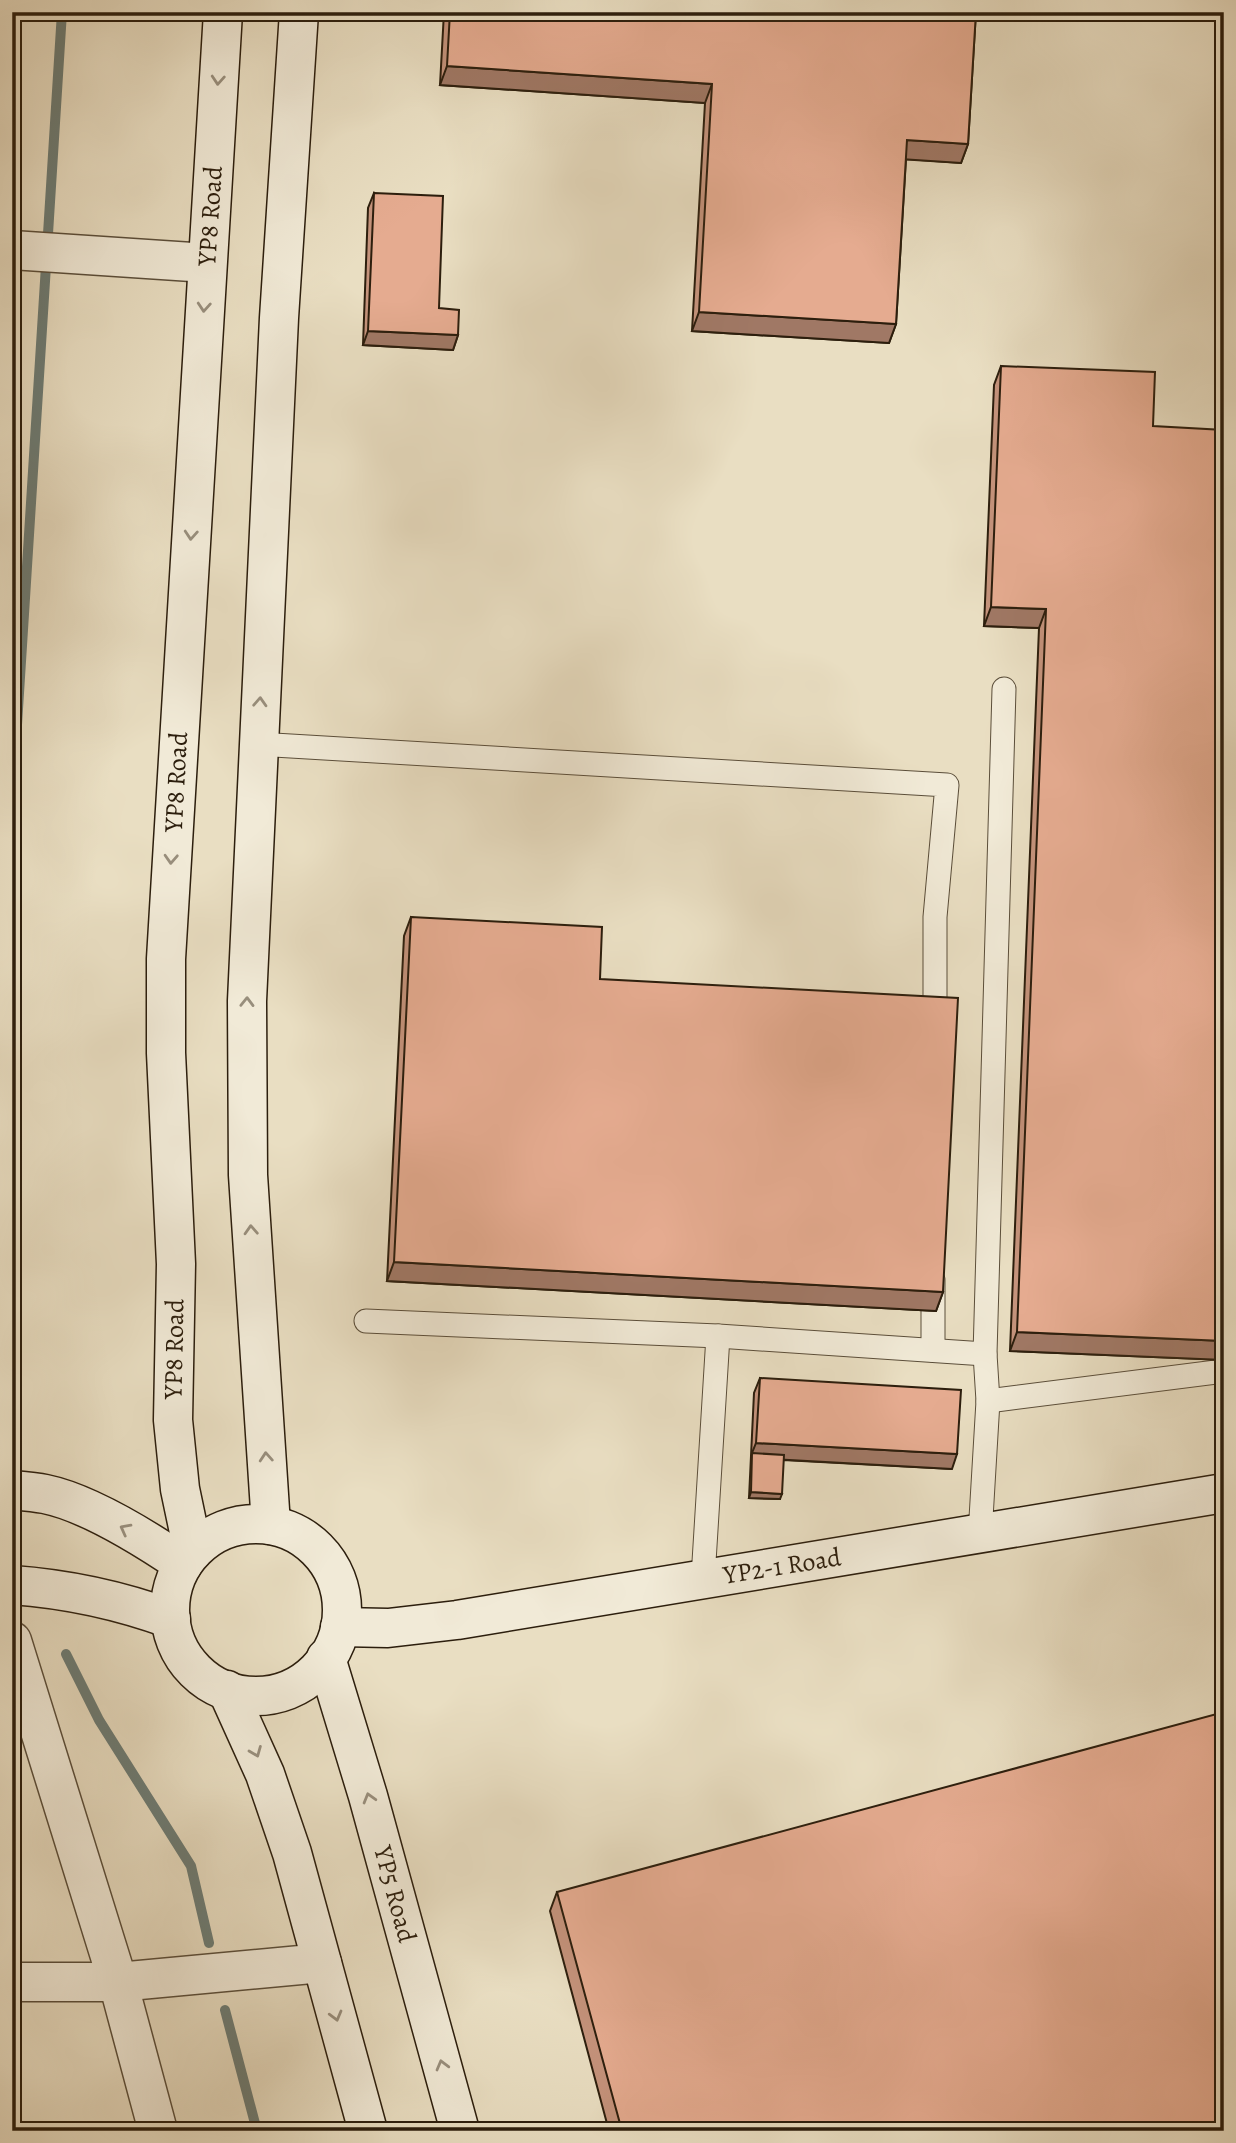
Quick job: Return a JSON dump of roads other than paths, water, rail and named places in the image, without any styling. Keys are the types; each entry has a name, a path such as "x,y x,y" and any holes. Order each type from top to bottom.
{"main road":[{"name":"YP8 Road","path":"188,1558 173,1420 176,1264 166,1053 166,959 223,12"},
{"path":"271,1525 248,1175 247,1001 279,318 299,12"},
{"path":"12,250 207,263"},
{"path":"12,1490 55,1497 97,1514 154,1545 188,1558"},
{"name":"YP2-1 Road","path":"333,1643 388,1628 423,1625 1224,1493"},
{"path":"271,1525 289,1530 305,1540 325,1560 338,1586 341,1599 333,1643 311,1675 300,1684 273,1694 246,1695 227,1690 206,1679 186,1660 173,1632 171,1619 174,1584 188,1558 216,1534 233,1527 271,1525"},
{"path":"12,1585 83,1593 134,1605 171,1619"},
{"path":"12,1641 118,1982 159,2131"},
{"name":"YP5 Road","path":"333,1643 369,1796 460,2131"},
{"path":"227,1690 272,1792 292,1853 368,2131"},
{"path":"12,1982 118,1982 322,1963"}],"lane":[{"path":"980,1535 988,1401 985,1354 1004,689"},
{"path":"257,744 947,785 935,917 935,1057"},
{"path":"933,1350 934,1252"},
{"path":"366,1321 718,1336 985,1354"},
{"path":"703,1578 718,1336"},
{"path":"988,1401 1224,1371"}],"waterway":[{"path":"12,804 62,12"},
{"path":"66,1654 99,1720 191,1866 209,1943"},
{"path":"225,2010 257,2131"}]}
